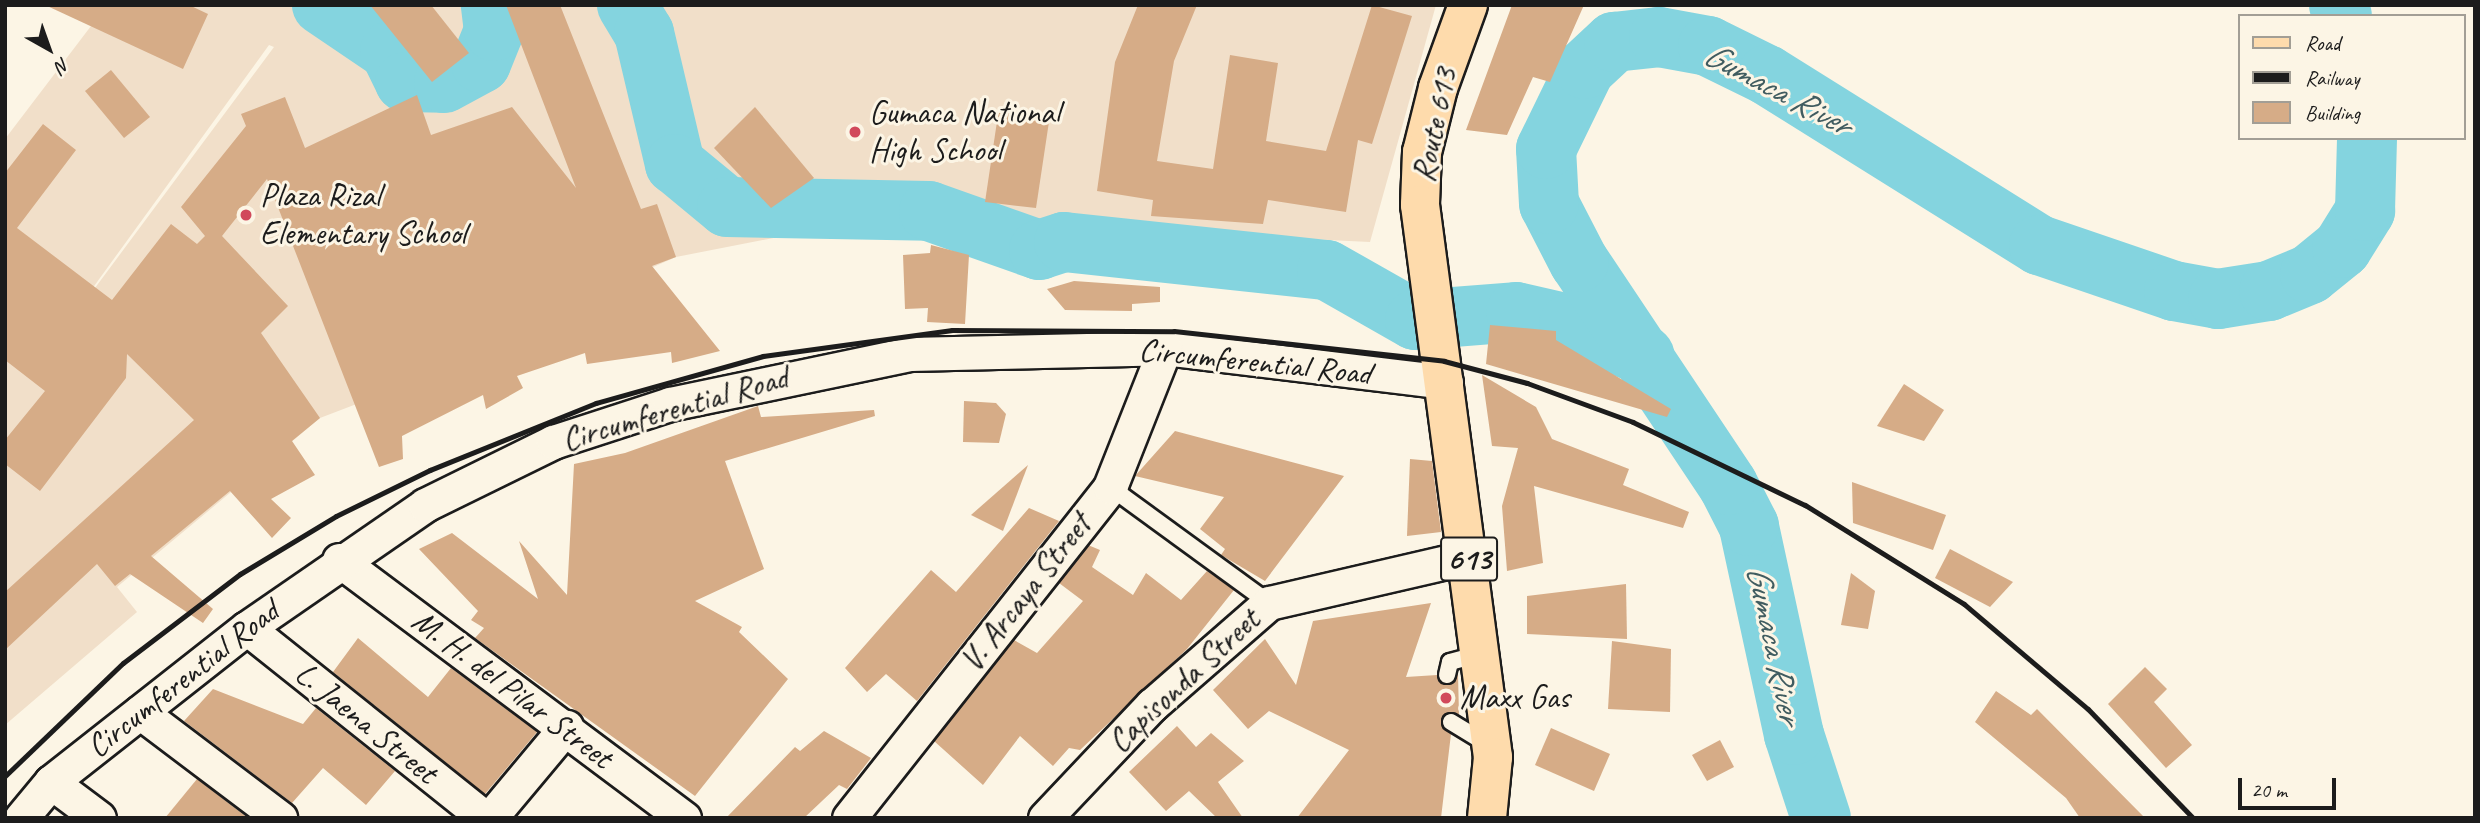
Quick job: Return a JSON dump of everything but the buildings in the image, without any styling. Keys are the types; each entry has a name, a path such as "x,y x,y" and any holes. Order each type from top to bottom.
{"main road":[{"name":"Route 613","path":"1446,383 1420,205 1422,152 1468,5"},
{"name":"613","path":"1446,383 1491,747 1487,818"}],"street":[{"name":"Circumferential Road","path":"21,818 51,782 247,628 339,561 425,505 553,442 670,404 909,354 1165,348 1446,383"},
{"name":"V. Arcaya Street","path":"849,818 1110,486 1165,348"},
{"name":"Capisonda Street","path":"1045,818 1152,705 1269,603 1469,557"},
{"name":"M. H. del Pilar Street","path":"339,561 566,727 684,818"},
{"name":"L. Jaena Street","path":"247,628 488,818"},
{"path":"140,712 280,818"},
{"path":"488,818 566,727"},
{"path":"51,782 99,818"}],"lane":[{"path":"1110,486 1269,603"},
{"path":"1447,675 1450,662 1480,654"},
{"path":"1451,722 1491,747"}],"shaded area":[{"name":"Gumaca National High School","path":"107,5 1436,5 1370,242 875,218 676,257 587,296 558,327 320,418 117,587 137,612 5,725 5,139","holes":["269,45 274,47 40,362 39,362"]}],"waterway":[{"path":"322,5 390,51 405,82 444,83 481,63 494,31 491,5"},
{"path":"627,5 644,33 675,164 727,207 929,211 1039,250 1064,242 1327,270 1415,320 1516,312 1569,324 1645,356"},
{"name":"Gumaca River","path":"2339,5 2341,14"},
{"name":"Gumaca River","path":"1821,818 1794,735 1749,526 1728,485 1579,262 1549,204 1546,149 1585,69 1614,42 1659,37 1708,46 1767,75 2039,245 2174,291 2218,299 2269,291 2310,274 2342,248 2365,211 2367,140"}],"railway":[{"path":"5,776 123,663 240,574 336,516 430,470 596,403 763,356 952,330 1174,331 1444,361 1527,383 1633,422 1805,505 1964,604 2088,709 2193,818"}],"place":[{"name":"Gumaca National High School","path":"855,132"},
{"name":"Plaza Rizal Elementary School","path":"246,215"},
{"name":"Maxx Gas","path":"1446,698"}]}
